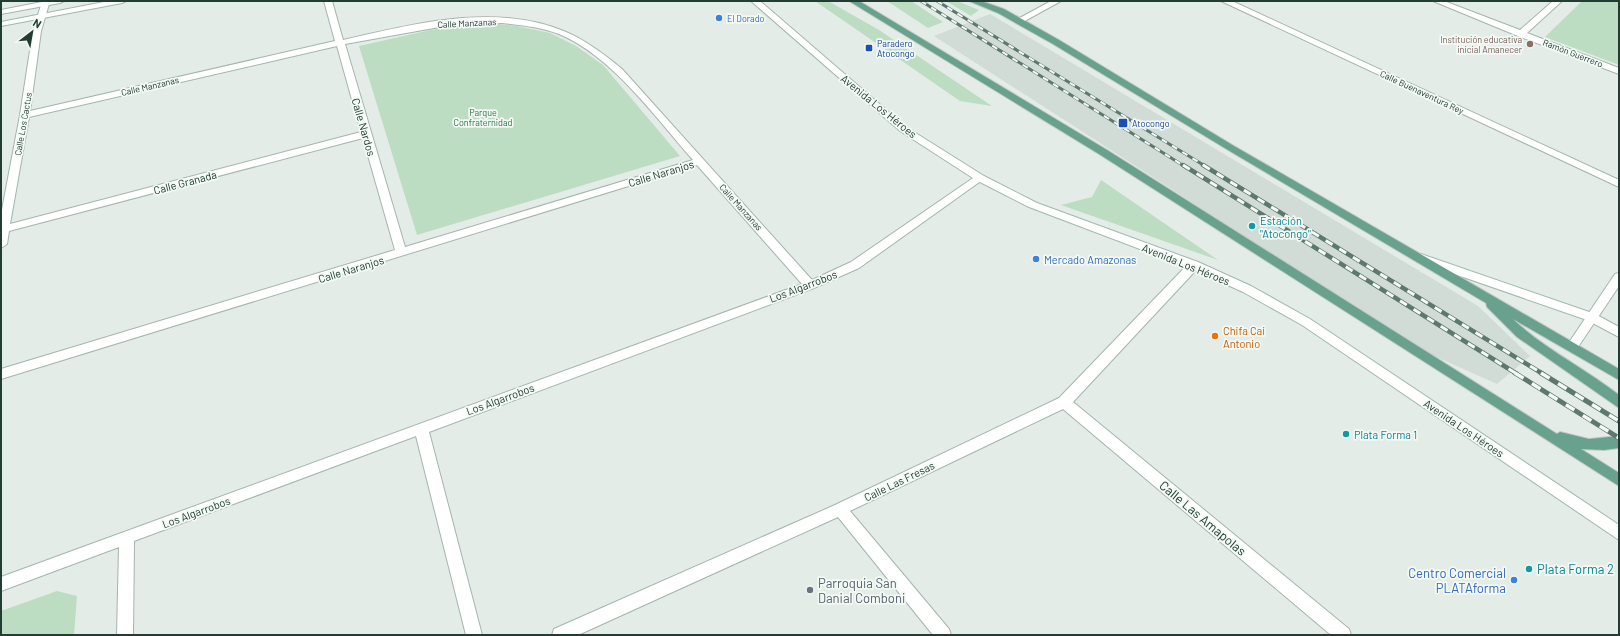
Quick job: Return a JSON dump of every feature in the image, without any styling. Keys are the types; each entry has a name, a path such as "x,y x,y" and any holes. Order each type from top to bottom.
{"main road":[{"path":"853,1 1103,152 1619,480"},
{"path":"973,1 1001,11"},
{"path":"984,1 1231,148 1619,375"},
{"path":"1477,291 1521,334 1600,387 1619,403"},
{"path":"1549,436 1590,444 1604,445 1619,442"}],"street":[{"path":"1,12 60,1"},
{"path":"1,24 122,1"},
{"name":"Calle Nardos","path":"328,1 402,253"},
{"name":"Avenida Los Héroes","path":"755,1 903,129 980,178 1033,205 1194,265 1247,289 1306,322 1619,533"},
{"path":"1018,21 1057,1"},
{"name":"Calle Buenaventura Rey","path":"1224,1 1619,184"},
{"name":"Ramón Guerrero","path":"1437,1 1619,71"},
{"path":"1521,34 1558,1"},
{"name":"Calle Los Cactus","path":"1,244 25,115 37,31 45,4"},
{"name":"Calle Manzanas","path":"25,115 340,42 426,26 460,21 512,22 538,25 562,32 592,48 620,71 810,285"},
{"name":"Calle Granada","path":"4,229 366,134"},
{"name":"Calle Naranjos","path":"1,374 700,161"},
{"name":"Los Algarrobos","path":"1,584 810,285 855,265 980,178"},
{"path":"1421,258 1591,317 1619,332"},
{"name":"Calle Las Fresas","path":"560,635 840,509 1064,402 1194,265"},
{"path":"1572,347 1591,317 1603,304 1619,277"},
{"name":"Calle Las Amapolas","path":"1064,402 1343,635"},
{"path":"421,428 474,635"},
{"path":"840,509 943,635"},
{"path":"125,635 127,538"}],"shaded area":[{"path":"990,14 1478,306 1530,356 1497,384 1421,350 934,36"}],"green space":[{"path":"815,1 828,1 879,30 992,106 960,101"},
{"path":"887,1 911,1 943,22 928,28"},
{"path":"946,1 957,1 979,10 971,16"},
{"path":"1582,1 1619,1 1619,65 1545,37"},
{"name":"Parque Confraternidad","path":"499,24 550,33 576,46 603,65 680,156 417,235 359,46 444,27"},
{"path":"1101,180 1218,260 1061,205 1092,197"},
{"path":"57,591 77,596 74,635 1,635 1,611"}],"railway":[{"path":"921,1 1184,166"},
{"path":"937,1 1205,166"},
{"path":"1183,165 1517,374"},
{"path":"1203,165 1543,374"},
{"path":"1515,373 1619,438"},
{"path":"1541,373 1619,421"}],"place":[{"name":"El Dorado","path":"719,18"},
{"name":"Institución educativa inicial Amanecer","path":"1530,44"},
{"name":"Paradero Atocongo","path":"869,48"},
{"name":"Atocongo","path":"1123,123"},
{"name":"Estación \"Atocongo\"","path":"1252,226"},
{"name":"Mercado Amazonas","path":"1036,259"},
{"name":"Chifa Cai Antonio","path":"1215,336"},
{"name":"Plata Forma 1","path":"1346,434"},
{"name":"Plata Forma 2","path":"1529,569"},
{"name":"Centro Comercial PLATAforma","path":"1514,580"},
{"name":"Parroquia San Danial Comboni","path":"810,590"}]}
